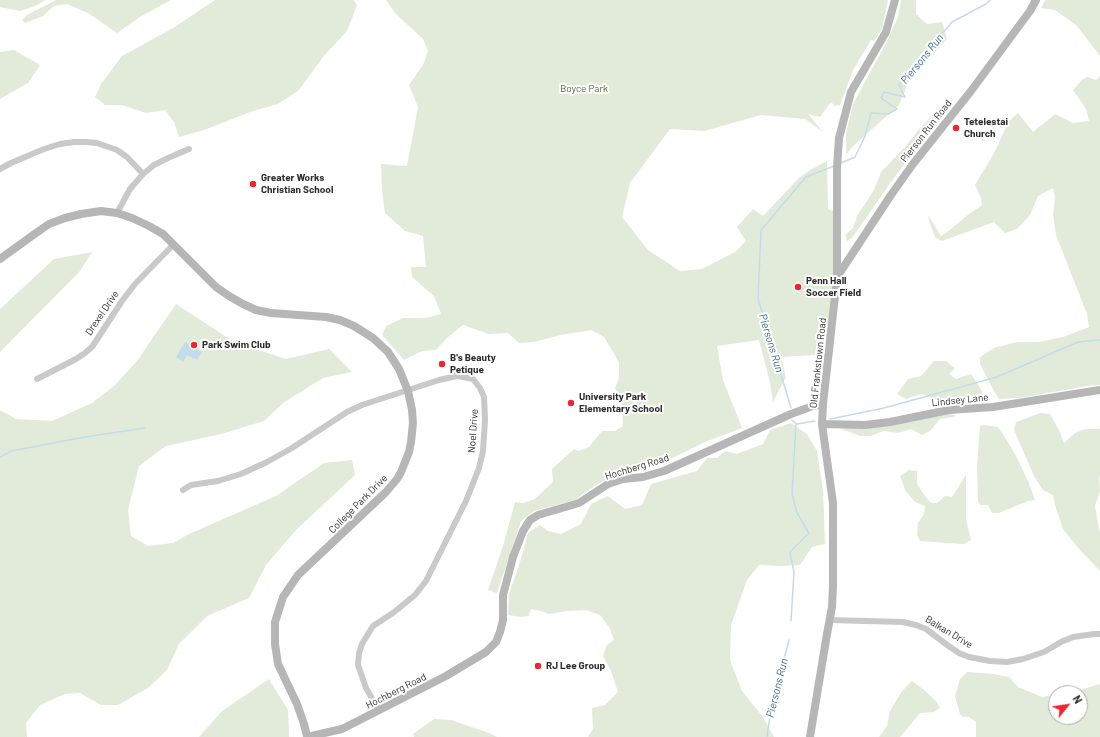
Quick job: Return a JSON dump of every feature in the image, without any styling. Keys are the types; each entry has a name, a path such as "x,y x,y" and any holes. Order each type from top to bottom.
{"street":[{"name":"Old Frankstown Road","path":"810,737 832,607 833,503 822,424 837,278 837,164 839,138 851,92 886,32 895,0"},
{"name":"Pierson Run Road","path":"837,278 908,170 976,85 1029,12 1036,0"},
{"path":"0,169 44,149 60,144 86,142 97,143 117,150 127,157 143,174"},
{"path":"117,213 130,189 143,174 154,165 189,149"},
{"name":"College Park Drive","path":"0,259 49,224 81,214 101,211 117,213 132,218 163,234 216,287 228,296 256,310 271,313 326,317 340,320 354,326 373,338 388,352 399,369 408,391 412,410 412,432 409,452 401,472 386,492 298,576 283,597 276,622 275,644 278,664 297,704 307,737"},
{"name":"Drexel Drive","path":"37,379 76,359 92,347 135,284 174,245"},
{"name":"Noel Drive","path":"183,490 192,485 218,481 241,474 267,462 292,448 347,412 362,405 439,380 457,376 473,379 480,388 484,397 484,443 479,468 466,502 426,581 415,595 373,626 362,644 359,653 358,665 366,688 379,711"},
{"name":"Lindsey Lane","path":"822,424 865,425 890,422 949,410 993,406 1100,390"},
{"name":"Hochberg Road","path":"307,737 342,730 446,676 486,652 496,642 500,632 503,620 503,595 513,557 523,531 530,520 538,514 579,503 608,484 623,479 643,477 664,471 791,414 823,404"},
{"name":"Balkan Drive","path":"830,620 903,622 916,625 926,629 959,653 974,658 1007,662 1023,659 1044,652 1061,642 1073,638 1100,634"}],"green space":[{"path":"0,0 46,0 35,6 20,11 0,7"},
{"path":"56,0 171,0 140,17 117,33 88,13 67,4 54,6 43,16 25,23 22,20 27,15"},
{"path":"215,0 354,0 357,5 347,31 323,57 299,90 278,104 250,112 207,129 179,137 174,122 165,110 146,113 122,105 105,105 95,97 101,84 122,56 175,27"},
{"name":"Boyce Park","path":"386,0 888,0 882,29 874,41 871,40 853,70 840,105 835,106 831,102 820,117 808,114 823,132 805,119 761,115 704,131 670,129 630,183 622,217 648,250 680,271 702,269 735,252 746,241 737,227 753,209 763,216 799,178 827,161 828,209 835,212 834,278 827,341 817,340 815,355 781,357 786,377 773,402 770,383 759,340 717,346 723,380 742,428 705,442 664,462 620,472 596,485 575,500 534,511 521,521 497,593 488,590 503,546 515,502 524,503 535,499 553,482 552,469 574,449 578,451 589,447 602,431 615,431 623,426 622,406 615,388 619,378 619,362 604,337 592,330 561,335 534,342 519,343 508,333 489,334 463,325 448,337 436,350 422,351 404,360 382,335 386,326 403,318 425,318 441,314 434,296 412,277 411,267 426,267 423,236 405,231 385,213 382,191 381,164 407,166 418,107 409,85 423,65 428,51 423,39 395,13"},
{"path":"901,0 916,0 916,14 927,24 942,22 947,39 909,81 899,105 853,146 846,155 846,134 853,104 885,45 898,17"},
{"path":"1045,0 1100,0 1100,56 1076,25 1055,10 1041,8"},
{"path":"14,50 40,65 28,83 0,99 0,52"},
{"path":"1100,76 1100,385 1020,398 999,399 980,364 980,357 994,348 1017,342 1039,342 1063,337 1089,327 1087,314 1056,235 1053,214 1055,197 1053,188 1038,196 1030,215 1017,229 1005,233 994,222 942,241 935,237 928,215 941,236 982,205 981,198 975,185 994,153 1009,121 1018,113 1033,132 1055,114 1073,123 1089,121 1086,109 1073,90 1082,80 1087,77 1096,80"},
{"path":"953,99 948,109 891,182 852,238 847,241 845,235 853,228 857,216 874,190 881,172 904,148 920,128"},
{"path":"92,252 80,271 0,352 0,309 54,259"},
{"path":"176,304 234,342 286,359 329,349 352,372 323,378 283,403 264,421 221,434 166,446 139,466 128,510 131,536 148,546 173,543 189,534 276,496 324,463 352,460 355,475 296,530 266,565 249,598 207,616 179,644 167,670 148,688 118,705 101,705 80,693 65,694 40,705 26,723 27,737 0,737 0,410 16,419 52,421 92,403 115,385 137,361"},
{"path":"934,361 946,361 955,368 949,374 956,379 971,374 982,391 983,399 955,406 938,407 940,402 921,394 906,399 897,394 908,379 921,376"},
{"path":"947,413 957,416 940,419 930,431 922,435 911,429 898,433 884,431 870,436 861,436 841,429"},
{"path":"1041,413 1050,414 1064,443 1075,433 1085,429 1100,428 1100,491 1095,506 1100,532 1100,571 1063,529 1053,495 1043,490 1034,476 1014,430 1016,422"},
{"path":"791,423 807,434 817,451 823,490 825,544 812,547 800,565 759,565 747,580 731,625 730,660 742,691 763,717 774,737 588,737 593,729 592,708 605,705 618,692 611,671 603,656 606,646 614,640 609,627 600,615 586,610 549,614 531,609 529,616 521,617 508,615 509,594 528,533 540,525 548,531 561,534 581,524 591,504 608,496 625,509 642,505 651,484 697,471 707,458 717,458 725,451 737,454 763,444 770,430"},
{"path":"985,425 998,427 1006,439 1028,481 1035,500 1028,501 999,513 992,513 988,505 980,505 978,502 977,465 980,426"},
{"path":"909,470 917,471 917,484 931,503 937,503 945,496 952,497 966,475 966,519 971,540 964,544 920,541 917,535 918,523 924,514 925,506 915,502 905,490 900,476"},
{"path":"967,672 1009,677 1018,687 1042,697 1048,696 1048,725 1088,725 1088,688 1100,684 1100,737 976,737 976,722 969,717 963,717 960,714 955,696 960,679"},
{"path":"269,679 288,710 289,737 199,737 222,711"},
{"path":"912,681 936,701 940,708 934,712 920,713 900,737 879,737 887,726 890,711 902,691"},
{"path":"434,719 451,720 497,737 414,737 413,734"}],"water":[{"path":"185,342 202,352 197,360 187,355 183,362 176,357"}],"waterway":[{"name":"Piersons Run","path":"841,163 855,157 865,136 871,113 888,114 897,109 881,98 884,92 905,97 899,85 952,22 986,4 990,0"},
{"name":"Piersons Run","path":"791,408 758,298 761,230 806,177 834,166"},
{"path":"830,419 884,408 997,377 1078,342 1100,340"},
{"name":"Piersons Run","path":"791,621 794,572 790,552 809,533 797,513 792,494 796,424 792,420"},
{"path":"797,424 815,421"},
{"path":"0,457 11,451 85,437 145,428"},
{"name":"Piersons Run","path":"767,737 771,708 789,640"}],"place":[{"name":"Tetelestai Church","path":"956,128"},
{"name":"Greater Works Christian School","path":"253,184"},
{"name":"Penn Hall Soccer Field","path":"798,287"},
{"name":"Park Swim Club","path":"194,345"},
{"name":"B's Beauty Petique","path":"442,364"},
{"name":"University Park Elementary School","path":"571,403"},
{"name":"RJ Lee Group","path":"538,666"}]}
